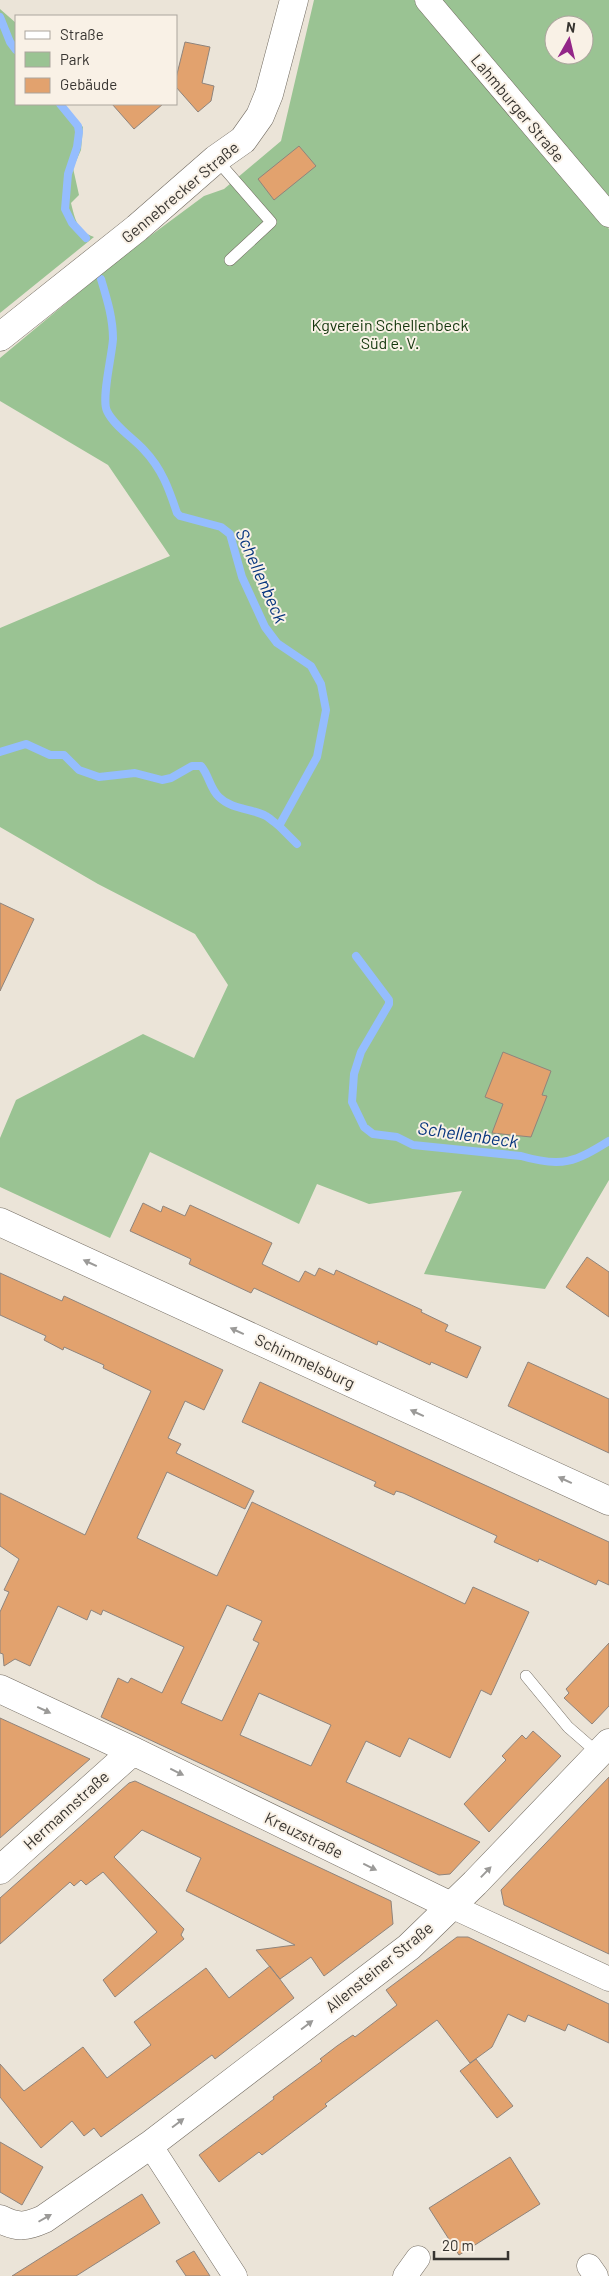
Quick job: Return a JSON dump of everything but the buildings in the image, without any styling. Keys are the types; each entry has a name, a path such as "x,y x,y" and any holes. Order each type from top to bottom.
{"street":[{"name":"Gennebrecker Straße","path":"0,337 137,228 216,159 243,140 260,116 269,94 294,0"},
{"name":"Lahmburger Straße","path":"427,0 609,215"},
{"name":"Schimmelsburg","path":"0,1222 609,1501"},
{"name":"Kreuzstraße","path":"0,1689 609,1980"},
{"name":"Allensteiner Straße","path":"0,2219 11,2224 28,2226 44,2219 150,2144 408,1947 451,1906 604,1749"},
{"name":"Hermannstraße","path":"0,1870 133,1751"},
{"path":"150,2144 235,2276"}],"lane":[{"path":"216,159 271,222 230,260"},
{"path":"526,1676 568,1727 604,1749"}],"green space":[{"name":"Kgverein Schellenbeck Süd e. V.","path":"314,0 414,0 609,229 609,1180 545,1289 424,1274 462,1191 369,1204 317,1184 299,1224 150,1152 110,1238 0,1187 0,1138 16,1100 143,1034 194,1058 228,985 195,934 98,884 0,827 0,628 170,556 108,465 0,401 0,358 119,259 204,196 224,189 281,141"},
{"path":"439,0 609,0 609,197"},
{"path":"0,9 15,22 15,105 64,105 67,111 83,127 81,150 73,168 79,195 71,203 80,228 94,237 0,313"}],"waterway":[{"name":"Schellenbeck","path":"0,17 10,42 15,49"},
{"name":"Schellenbeck","path":"61,105 78,126 79,132 77,147 68,174 65,209 72,223 86,238"},
{"name":"Schellenbeck","path":"101,279 113,331 105,397 107,411 114,422 156,464 168,488 177,513 180,516 221,527 230,534 242,577 265,627 277,643 311,666 321,684 326,710 317,757 279,826 297,844"},
{"path":"0,752 26,744 50,755 64,755 79,770 99,777 135,773 162,780 171,778 192,766 201,766 214,790 224,801 236,807 266,816 279,826"},
{"name":"Schellenbeck","path":"356,956 389,1000 389,1004 361,1052 354,1074 352,1102 364,1127 373,1134 397,1137 413,1145 521,1156 547,1162 568,1161 577,1158 609,1141"}]}
